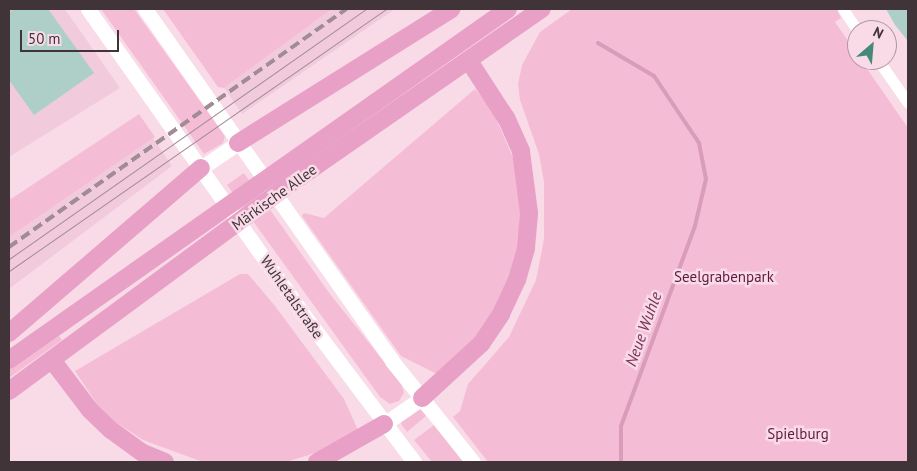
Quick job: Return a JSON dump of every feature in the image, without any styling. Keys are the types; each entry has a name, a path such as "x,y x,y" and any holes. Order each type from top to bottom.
{"main road":[{"name":"Wuhletalstraße","path":"88,9 384,424 414,462"},
{"path":"144,9 422,398 473,462"},
{"path":"9,333 201,168 452,9"},
{"name":"Märkische Allee","path":"9,360 508,9"},
{"name":"Märkische Allee","path":"9,391 297,179 542,9"},
{"path":"317,462 384,424 422,398 480,344 501,314 517,280 526,248 528,198 521,151 506,118 469,61"},
{"path":"52,360 90,410 110,430 141,452 165,462"}],"street":[{"path":"843,9 850,20"},
{"path":"885,70 908,103"}],"shaded area":[{"path":"9,9 65,9 120,88 9,157"},
{"path":"332,9 395,9 242,114 224,88"},
{"path":"153,138 172,166 9,289 9,237"}],"green space":[{"path":"101,9 134,9 225,136 223,143 204,154"},
{"path":"163,9 332,9 224,88 218,87"},
{"name":"Seelgrabenpark","path":"572,9 837,9 841,18 835,22 847,39 847,70 868,70 908,128 908,462 488,462 453,417 460,411 468,384 509,337 536,280 544,239 544,182 539,154 520,100 518,84 522,65 540,32"},
{"path":"475,89 491,107 514,160 521,213 518,248 504,294 474,341 437,374 401,356 302,216 304,213 324,218"},
{"path":"139,114 155,137 9,237 9,196 11,199"},
{"path":"244,173 330,294 401,383 404,393 399,401 390,404 380,397 227,185"},
{"path":"240,274 248,274 275,306 344,399 358,430 318,452 286,462 203,462 143,440 114,421 97,404 75,371"},
{"path":"59,336 62,340 9,378 9,370"},
{"path":"419,408 426,416 407,432 401,424 403,420"},
{"path":"434,425 463,462 432,462 414,440"}],"building":[{"path":"14,9 48,9 94,73 34,115 9,80 9,12"},
{"path":"886,9 908,9 908,41 897,27 897,20 892,20"}],"waterway":[{"name":"Neue Wuhle","path":"598,43 654,76 699,143 706,179 695,226 621,426 621,462"}],"tram line":[{"path":"9,259 366,9"},
{"path":"9,271 386,9"}],"railway":[{"path":"9,247 346,9"}],"park label":[{"name":"Spielburg","path":"798,434"}]}
